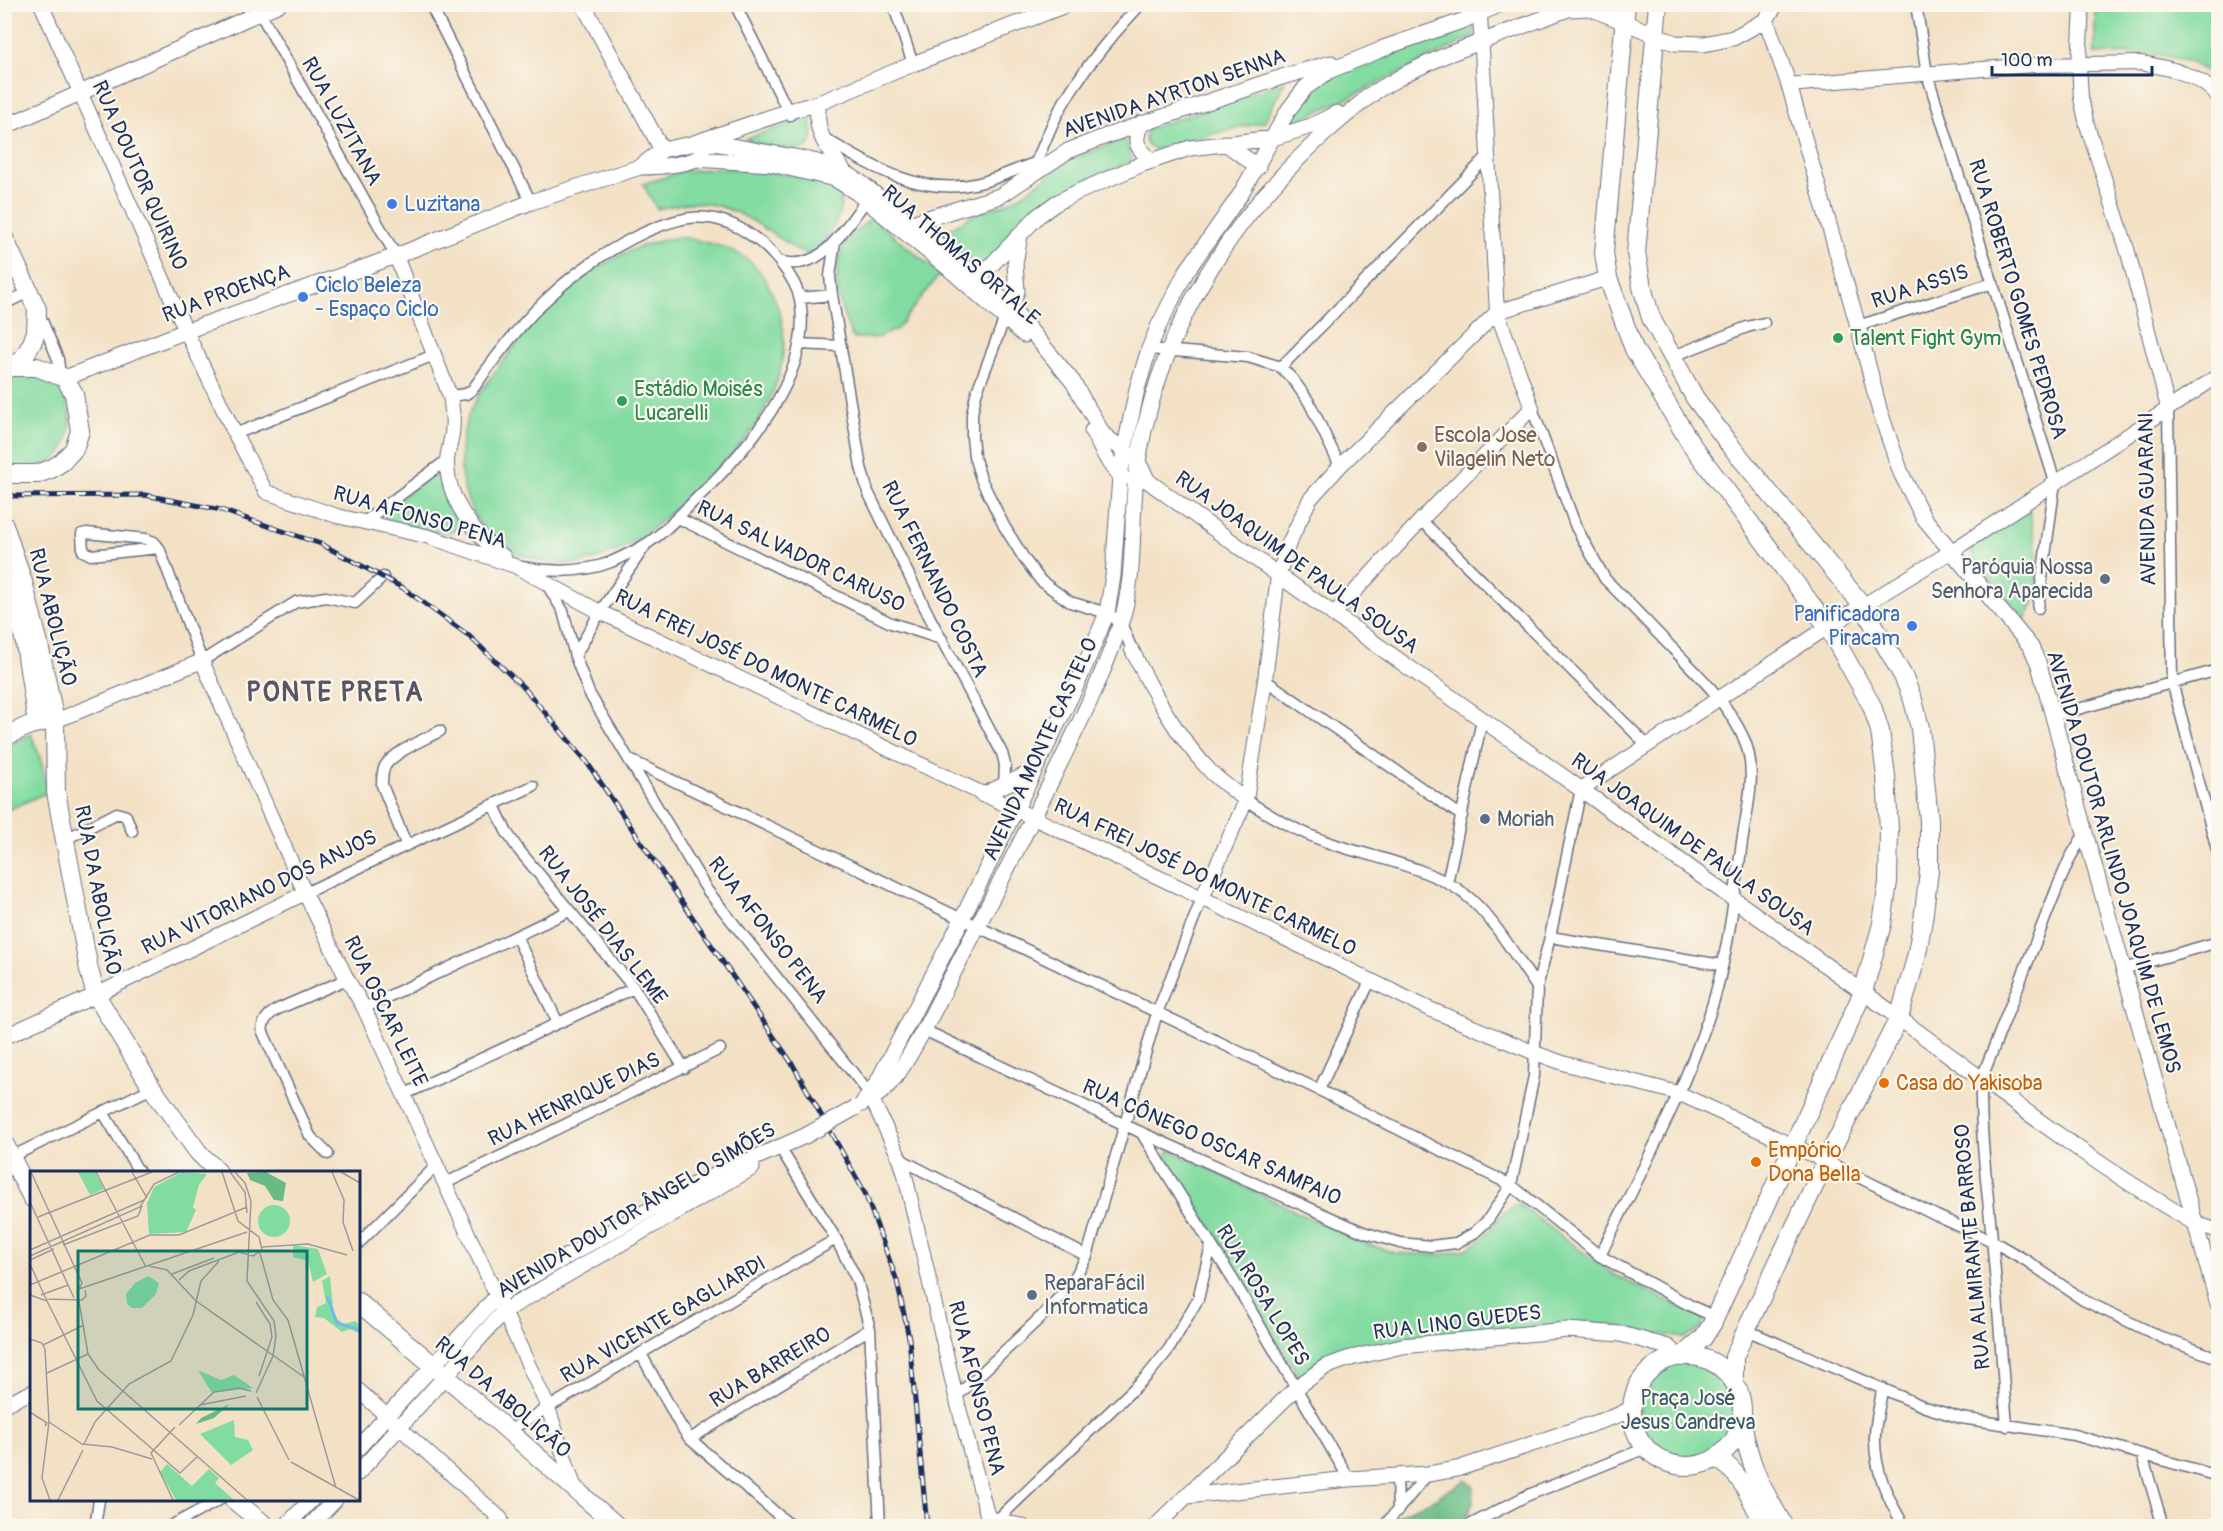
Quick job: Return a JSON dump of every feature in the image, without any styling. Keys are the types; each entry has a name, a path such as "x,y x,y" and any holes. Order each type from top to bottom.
{"main road":[{"path":"4,127 80,94 257,9 279,4"},
{"path":"583,4 662,150"},
{"name":"RUA PROENÇA","path":"640,167 662,150 691,144 819,103 1068,4"},
{"name":"AVENIDA AYRTON SENNA","path":"1273,138 1289,109 1312,81 1329,71 1390,46 1479,15 1501,4"},
{"path":"1626,4 1604,253 1608,278 1634,348 1691,444 1828,627 1872,706 1880,730 1886,776 1889,830 1888,882 1882,924 1863,992 1715,1317 1703,1338 1680,1357"},
{"path":"1658,4 1636,253 1651,318 1695,398 1729,444 1863,606 1904,676 1920,728 1929,820 1929,871 1923,920 1916,958 1899,1018 1826,1161 1746,1330 1734,1357 1734,1382"},
{"path":"979,278 1038,216 1056,203 1152,161 1190,148 1273,138 1311,126 1437,59 1572,7 1590,8 1675,43 1704,44 1732,38 1766,20 1776,4"},
{"name":"AVENIDA DOUTOR ARLINDO JOAQUIM DE LEMOS","path":"1766,20 1788,85 1858,326 1880,412 1901,473 1923,517 2031,646 2039,665 2218,1304"},
{"name":"AVENIDA AYRTON SENNA","path":"912,223 1000,196 1037,166 1068,151 1141,123 1282,77 1390,46"},
{"path":"1620,61 1637,55 1652,64"},
{"name":"AVENIDA MONTE CASTELO","path":"790,1144 886,1088 901,1070 924,1030 1088,706 1121,622 1142,482 1138,462 1147,415 1169,351 1198,288 1212,264 1255,207 1302,153 1336,122 1375,93"},
{"path":"819,103 816,120 822,137 843,170"},
{"name":"RUA PROENÇA","path":"62,376 396,256 531,202 640,167 662,166 696,159 792,112"},
{"path":"1141,123 1136,142 1138,148 1152,161"},
{"path":"802,158 822,137"},
{"name":"AVENIDA MONTE CASTELO","path":"865,1101 878,1081 962,919 1078,682 1107,613 1113,576 1120,476 1137,389 1149,349 1186,272 1240,195 1273,138"},
{"path":"1225,143 1257,167"},
{"name":"RUA PROENÇA","path":"691,144 726,144"},
{"name":"RUA THOMAS ORTALE","path":"726,144 802,158 843,170 884,200 979,278 1073,382 1103,434 1138,462"},
{"name":"RUA THOMAS ORTALE","path":"696,159 772,164 798,169 835,179 852,190 1008,312 1065,384 1120,476"},
{"path":"1008,312 1017,291 1015,264 1020,235"},
{"path":"4,238 37,309 36,332 32,343 22,360 8,368"},
{"path":"4,474 37,474 62,462 74,449 80,431 74,394 62,376 37,367 8,368"},
{"path":"1120,476 1142,482"},
{"name":"RUA JOAQUIM DE PAULA SOUSA","path":"1142,482 1581,789 1899,1018 1981,1080 2160,1203 2195,1223"},
{"name":"RUA ABOLIÇÃO","path":"4,525 23,582 38,640 41,723"},
{"name":"RUA DA ABOLIÇÃO","path":"4,565 25,643 66,839 89,970 96,995 152,1089 198,1152 216,1171"},
{"path":"4,737 41,723 42,738 56,792"},
{"path":"983,795 1034,771"},
{"name":"RUA VITORIANO DOS ANJOS","path":"4,1037 96,995"},
{"name":"AVENIDA DOUTOR ÂNGELO SIMÕES","path":"360,1471 399,1428 497,1296 693,1185 790,1144"},
{"name":"AVENIDA DOUTOR ÂNGELO SIMÕES","path":"360,1446 387,1417 504,1311 790,1144"},
{"path":"8,1150 30,1194"},
{"path":"2160,1203 2172,1199 2183,1183"},
{"name":"RUA DA ABOLIÇÃO","path":"360,1304 617,1527"},
{"name":"RUA LINO GUEDES","path":"1156,1527 1296,1388 1325,1367 1347,1359 1402,1346 1567,1330 1621,1334 1668,1347 1680,1357"},
{"path":"1742,1419 1737,1435 1729,1448 1716,1458 1702,1464 1687,1466 1672,1464 1658,1458 1646,1448 1637,1435 1633,1408 1636,1392 1649,1372 1664,1362 1680,1357 1696,1357 1724,1370 1734,1382 1741,1400 1746,1450 1758,1481 1784,1527"},
{"path":"1187,1496 1349,1479 1428,1474 1457,1469 1617,1416 1633,1408"},
{"path":"1227,1456 1222,1467 1222,1478 1223,1486 1228,1492"},
{"path":"1716,1458 1735,1473 1765,1527"},
{"path":"235,1501 267,1527"},
{"path":"286,1527 310,1501"},
{"path":"310,1527 334,1501"}],"street":[{"name":"RUA DOUTOR QUIRINO","path":"40,4 186,331 234,434 266,492"},
{"path":"430,4 531,202"},
{"path":"735,4 792,112"},
{"path":"893,4 913,64"},
{"path":"822,137 870,166 931,186 952,187 979,183 1037,166 1058,112 1073,87 1112,34 1141,4"},
{"name":"RUA ROBERTO GOMES PEDROSA","path":"1916,4 1928,74 2055,482 2038,608"},
{"name":"AVENIDA GUARANI","path":"2082,4 2079,65 2081,98 2087,125 2127,249 2168,408 2172,682 2218,853"},
{"name":"RUA LUZITANA","path":"257,9 396,256"},
{"path":"1479,15 1497,312 1576,528 1605,579 1720,697 1743,739 1749,754 1751,773 1734,901 1722,965 1709,1014 1678,1094 1600,1256"},
{"path":"1788,85 2032,65 2141,63 2192,76 2210,87 2218,96"},
{"path":"1281,367 1488,156"},
{"path":"866,201 884,200"},
{"name":"RUA FERNANDO COSTA","path":"779,261 798,264 812,261 822,255 866,201"},
{"path":"396,256 450,396 453,419 447,460 455,496 468,522 484,541 515,566 546,571 592,567 609,562 645,545 678,518 717,479 756,435 774,409 787,382 799,344 800,298 779,261 760,241 740,227 719,219 695,217 677,219 606,251 576,272 548,297 514,333 474,388 466,394 450,396"},
{"name":"RUA FERNANDO COSTA","path":"835,241 830,276 832,295 861,467 868,492 1002,753 1005,765 1004,786"},
{"path":"956,1397 1044,1314 1071,1284 1087,1256 1157,1013 1202,898 1246,800 1265,680 1278,576 1289,543 1310,499 1340,466 1497,312 1608,278"},
{"name":"RUA ASSIS","path":"1858,326 1993,283"},
{"path":"4,304 29,292"},
{"path":"800,298 832,295"},
{"path":"37,309 58,359 62,376"},
{"path":"1008,312 976,394 972,414 973,447 981,479 1004,526 1041,581 1070,602 1107,613 1121,622 1132,650 1170,721 1215,775 1246,800 1285,826 1328,843 1392,861 1447,883 1466,895 1482,910 1537,987"},
{"path":"1671,357 1747,327 1764,323"},
{"path":"799,344 841,346"},
{"path":"1149,349 1248,357 1281,367 1309,402 1340,466"},
{"path":"234,434 434,356"},
{"path":"1511,1185 1534,1076 1534,1019 1537,987 1550,937 1581,789 1828,627 1952,551 2218,376"},
{"path":"1333,615 1421,520 1532,408"},
{"path":"364,522 447,460"},
{"name":"RUA AFONSO PENA","path":"266,492 337,516 430,537 515,566 546,582 563,611 575,656 589,693 707,890 865,1101 900,1159 956,1397 992,1521"},
{"name":"RUA SALVADOR CARUSO","path":"678,518 891,623 942,639"},
{"path":"1421,520 1647,745"},
{"path":"84,533 146,539 154,542 159,549 91,555 83,551 81,537 84,533"},
{"path":"575,656 600,612 645,545"},
{"name":"RUA OSCAR LEITE","path":"159,549 202,662 305,893 347,979 364,1008 548,1408 576,1491"},
{"path":"41,723 202,662 296,602 326,597 355,603 383,577"},
{"name":"RUA FREI JOSÉ DO MONTE CARMELO","path":"546,582 600,612 1033,817 1427,1008 1566,1064 1678,1094 1826,1161"},
{"path":"2053,716 2218,670"},
{"path":"1265,680 1462,816"},
{"path":"1447,883 1482,720"},
{"path":"406,844 382,786 385,766 392,758 440,731"},
{"path":"630,760 1319,1090 1511,1185 1600,1256 1715,1317"},
{"name":"RUA VITORIANO DOS ANJOS","path":"96,995 406,844 533,786"},
{"name":"RUA JOSÉ DIAS LEME","path":"494,804 506,831 518,849 634,988 684,1068"},
{"path":"66,839 117,813 126,816 132,831"},
{"name":"RUA ALMIRANTE BARROSO","path":"2007,1426 1980,1112 1981,1080 2057,888 2070,858 2085,833"},
{"path":"364,1008 569,910"},
{"path":"516,936 558,1023"},
{"path":"1550,937 1722,965"},
{"path":"2123,969 2218,942"},
{"path":"328,1154 310,1136 262,1030 263,1022 278,1009 347,979"},
{"path":"1319,1090 1370,981"},
{"path":"403,1095 634,988"},
{"name":"RUA CÔNEGO OSCAR SAMPAIO","path":"924,1030 1140,1132 1364,1232 1400,1244 1431,1246 1456,1243 1474,1233 1487,1221 1511,1185"},
{"name":"RUA HENRIQUE DIAS","path":"446,1183 720,1049"},
{"path":"8,1150 104,1112 152,1089"},
{"path":"104,1112 138,1171"},
{"name":"RUA ROSA LOPES","path":"1140,1132 1235,1284 1349,1479"},
{"path":"790,1144 857,1280 870,1329 880,1527"},
{"path":"900,1159 1087,1256"},
{"path":"1826,1161 1992,1241 2027,1261 2083,1300 2165,1339 2218,1358"},
{"path":"360,1242 437,1165"},
{"name":"RUA JOAQUIM DE PAULA SOUSA","path":"2195,1223 2218,1231"},
{"name":"RUA VICENTE GAGLIARDI","path":"508,1431 836,1239"},
{"path":"992,1521 1147,1376 1169,1349 1198,1299 1211,1246"},
{"name":"RUA BARREIRO","path":"690,1439 870,1329"},
{"path":"1746,1330 1925,1407 1961,1418 2074,1435 2218,1476"},
{"path":"641,1354 690,1439 791,1527"},
{"path":"1882,1390 1874,1436 1877,1463 1888,1498 1905,1527"},
{"path":"360,1392 502,1524"},
{"path":"4,1405 30,1393"},
{"path":"1468,1527 1526,1496 1646,1448"},
{"path":"2142,1455 2163,1527"},
{"path":"1384,1527 1428,1474"},
{"path":"1397,1476 1398,1511"},
{"path":"95,1527 99,1501"},
{"path":"171,1527 217,1501"},
{"path":"992,1521 1022,1527"}],"green space":[{"path":"2095,5 2218,5 2218,79 2189,62 2160,55 2095,54"},
{"path":"1469,25 1474,27 1474,35 1469,39 1292,123 1304,101 1320,84 1340,71"},
{"path":"1285,81 1264,122 1190,139 1163,149 1154,149 1146,143 1145,137 1148,129"},
{"path":"810,117 813,133 810,145 803,149 778,149 745,139"},
{"path":"1125,139 1132,161 1072,188 981,269 939,235 973,215 1005,204 1022,195 1069,160"},
{"path":"723,168 797,177 826,184 839,190 841,198 839,214 817,251 810,254 800,252 762,226 720,206 689,203 657,209 643,184 684,171"},
{"path":"872,218 940,274 896,330 876,338 853,338 838,294 837,270 843,248"},
{"name":"Estádio Moisés Lucarelli","path":"679,237 713,244 738,254 757,269 770,288 778,309 784,340 780,370 769,401 755,426 722,464 661,522 622,548 593,560 562,565 546,563 514,552 496,541 482,526 471,508 464,488 461,469 462,440 474,403 518,341 547,309 580,280 632,250"},
{"path":"15,373 35,374 47,378 59,388 66,400 70,414 70,429 59,455 48,464 33,468 5,465 5,376"},
{"path":"430,476 437,476 442,480 445,499 459,523 458,529 452,532 434,532 388,520 384,516 385,510"},
{"path":"2029,510 2037,552 2038,580 2032,607 2025,619 1973,557 1971,548"},
{"path":"31,734 41,760 48,792 5,811 4,746"},
{"path":"1170,1150 1352,1239 1395,1253 1440,1255 1467,1249 1482,1239 1504,1212 1518,1204 1614,1275 1703,1318 1702,1328 1684,1338 1590,1322 1392,1343 1326,1355 1299,1377 1209,1224 1165,1157"},
{"name":"Praça José Jesus Candreva","path":"1688,1361 1706,1365 1722,1375 1732,1391 1736,1409 1732,1427 1722,1443 1706,1453 1688,1457 1670,1453 1654,1443 1644,1427 1640,1409 1644,1391 1654,1375 1670,1365"},
{"path":"1466,1480 1474,1487 1473,1499 1471,1508 1462,1520 1437,1526 1384,1526 1402,1514"}],"railway":[{"path":"4,496 145,495 221,510 321,544 403,588 468,635 525,689 586,761 793,1065 865,1193 897,1281 909,1338 927,1526"}],"place":[{"name":"Luzitana","path":"392,204"},
{"name":"Ciclo Beleza - Espaço Ciclo","path":"303,297"},
{"name":"Talent Fight Gym","path":"1838,338"},
{"name":"Estádio Moisés Lucarelli","path":"622,401"},
{"name":"Escola Jose Vilagelin Neto","path":"1422,447"},
{"name":"Paróquia Nossa Senhora Aparecida","path":"2105,579"},
{"name":"Panificadora Piracam","path":"1912,626"},
{"name":"Moriah","path":"1485,819"},
{"name":"Casa do Yakisoba","path":"1884,1083"},
{"name":"Empório Dona Bella","path":"1756,1162"},
{"name":"ReparaFácil Informatica","path":"1032,1295"}],"district":[{"name":"PONTE PRETA","path":"335,692"}]}
